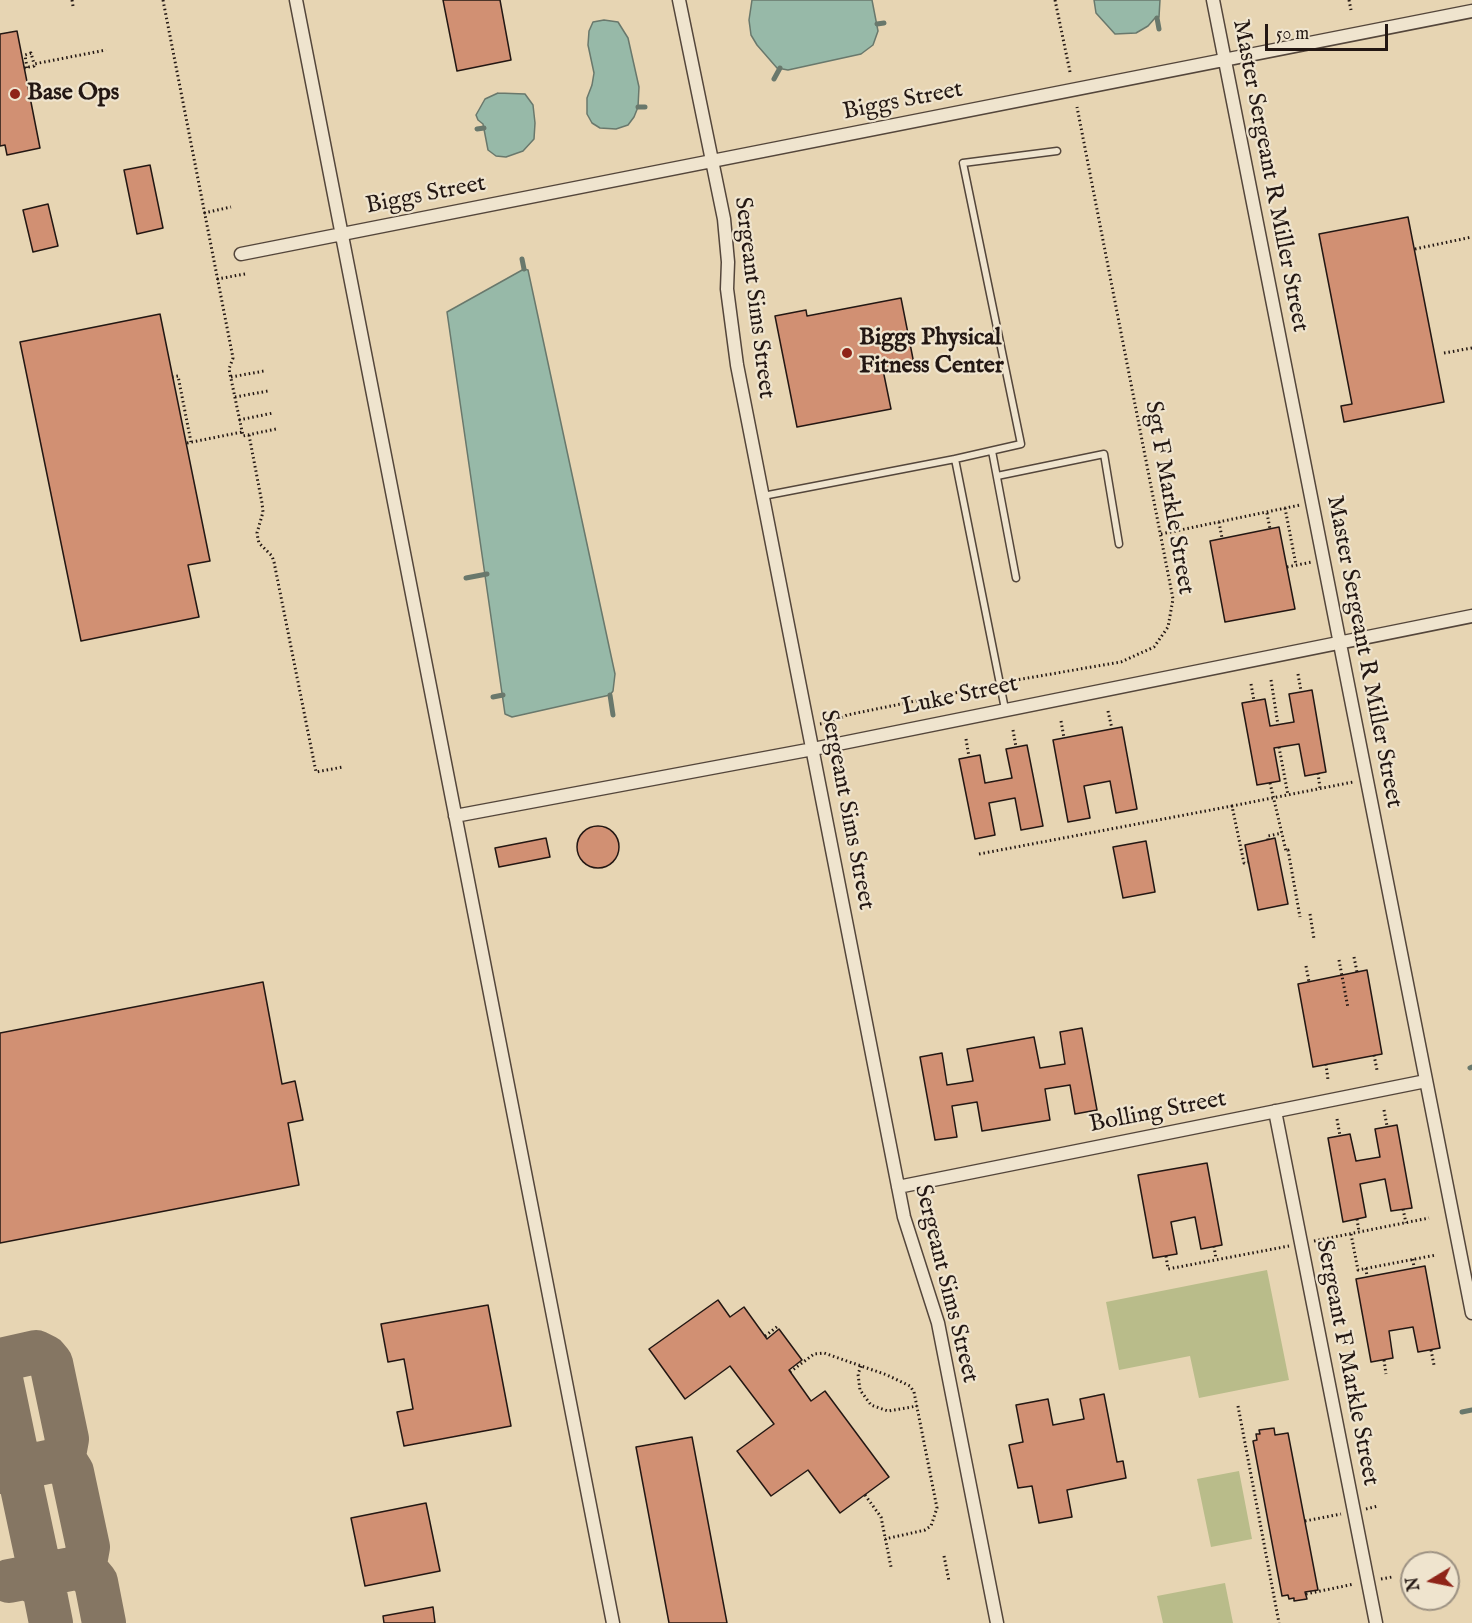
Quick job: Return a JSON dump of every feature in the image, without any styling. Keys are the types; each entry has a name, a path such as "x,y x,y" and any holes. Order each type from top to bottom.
{"street":[{"path":"296,0 613,1623"},
{"name":"Sergeant Sims Street","path":"679,0 724,219 731,327 898,1187 915,1257 938,1323 997,1623"},
{"name":"Master Sergeant R Miller Street","path":"1213,0 1472,1313"},
{"name":"Biggs Street","path":"241,254 1472,11"},
{"name":"Luke Street","path":"455,816 813,749 1472,616"},
{"name":"Bolling Street","path":"898,1187 1426,1081"},
{"name":"Sergeant F Markle Street","path":"1275,1111 1376,1623"}],"lane":[{"path":"763,496 1021,444 963,164 1057,151"},
{"path":"992,451 1016,578"},
{"path":"997,476 1104,454 1119,544"},
{"path":"955,459 1005,709"}],"path":[{"path":"72,0 73,6"},
{"path":"163,0 233,358 229,369 243,436 276,429"},
{"path":"1055,0 1070,72"},
{"path":"1349,0 1351,10"},
{"path":"34,64 32,54 25,55 26,68 34,64 106,50"},
{"name":"Sgt F Markle Street","path":"809,726 832,722 846,715 1000,683 1121,662 1154,647 1168,627 1173,599 1077,107"},
{"path":"204,213 231,207"},
{"path":"1414,249 1472,237"},
{"path":"218,279 245,274"},
{"path":"1444,353 1472,348"},
{"path":"231,377 264,371"},
{"path":"172,377 178,376 189,442 242,432"},
{"path":"235,397 268,390"},
{"path":"175,392 181,391"},
{"path":"177,401 182,400"},
{"path":"239,420 273,413"},
{"path":"182,422 187,421"},
{"path":"249,435 263,513 257,533 258,539 274,562 316,772 343,767"},
{"path":"1161,534 1312,503"},
{"path":"1285,508 1296,565"},
{"path":"1266,512 1270,529"},
{"path":"1219,522 1221,536"},
{"path":"1287,567 1324,560"},
{"path":"1298,674 1301,691"},
{"path":"1271,680 1278,725"},
{"path":"1251,684 1254,701"},
{"path":"1108,711 1112,729"},
{"path":"1061,721 1064,738"},
{"path":"1013,730 1016,747"},
{"path":"966,739 969,758"},
{"path":"1279,747 1288,795"},
{"path":"1317,773 1320,789"},
{"path":"979,854 1367,779"},
{"path":"1270,783 1286,851 1288,850 1300,917"},
{"path":"1232,806 1244,863 1249,861"},
{"path":"1269,840 1268,836 1282,833"},
{"path":"1310,914 1314,939"},
{"path":"1354,957 1357,972"},
{"path":"1339,960 1348,1008"},
{"path":"1306,966 1309,982"},
{"path":"1374,1055 1377,1070"},
{"path":"1326,1064 1328,1080"},
{"path":"1384,1110 1387,1126"},
{"path":"1336,1119 1340,1136"},
{"path":"1403,1209 1406,1223"},
{"path":"1357,1219 1359,1232"},
{"path":"1351,1234 1358,1270 1436,1255"},
{"path":"1214,1246 1216,1259"},
{"path":"1166,1256 1168,1269"},
{"path":"1413,1259 1414,1268"},
{"path":"1366,1268 1367,1277"},
{"path":"765,1336 778,1326"},
{"path":"1431,1350 1434,1365"},
{"path":"790,1372 814,1354 824,1353 861,1365 910,1386 916,1397 937,1508 931,1526 925,1530 885,1539"},
{"path":"1384,1360 1386,1374"},
{"path":"861,1365 858,1374 860,1390 871,1405 888,1411 917,1406"},
{"path":"1238,1406 1279,1623"},
{"path":"865,1495 881,1517 891,1567"},
{"path":"944,1556 949,1581"},
{"path":"1306,1594 1392,1577"}],"green space":[{"path":"1267,1270 1289,1380 1199,1398 1190,1356 1119,1370 1106,1302"},
{"path":"1239,1471 1252,1539 1211,1547 1197,1479"},
{"path":"1225,1583 1233,1623 1163,1623 1157,1596"}],"shaded area":[{"path":"752,0 872,0 878,31 873,45 861,54 788,70 777,68 751,35 749,20"},
{"path":"1094,0 1160,0 1159,17 1136,33 1115,34 1096,13"},
{"path":"604,20 618,22 628,38 639,87 638,107 634,117 628,125 616,129 600,128 592,123 587,114 587,98 594,73 588,45 589,31 593,22"},
{"path":"498,93 525,94 533,105 534,139 523,151 506,157 496,156 488,150 483,124 476,115 485,99"},
{"path":"524,269 528,270 615,674 613,691 610,695 512,717 505,714 447,312"}],"building":[{"path":"443,0 500,0 511,60 457,71"},
{"name":"Base Ops","path":"17,31 40,148 7,155 5,145 0,146 0,34"},
{"path":"150,165 163,228 137,234 124,170"},
{"path":"48,204 58,246 33,252 23,210"},
{"path":"1408,217 1444,402 1344,422 1341,406 1352,404 1319,234"},
{"name":"Biggs Physical Fitness Center","path":"901,298 914,364 883,370 891,409 797,427 775,316 806,310 807,316"},
{"path":"160,314 210,561 188,565 199,617 81,641 20,342"},
{"path":"1279,527 1295,609 1225,622 1210,541"},
{"path":"1312,690 1326,772 1305,776 1299,744 1274,748 1280,781 1257,785 1242,703 1265,699 1270,726 1294,722 1289,694"},
{"path":"1122,727 1137,809 1116,813 1110,781 1084,786 1090,818 1068,822 1053,740"},
{"path":"1027,745 1043,826 1021,830 1015,798 989,803 995,835 975,839 959,759 980,755 985,783 1012,778 1006,749"},
{"path":"598,826 606,827 613,832 618,839 618,855 613,862 606,867 598,868 590,867 583,862 578,855 577,847 578,839 583,832 590,827"},
{"path":"546,838 550,857 499,867 495,848"},
{"path":"1275,838 1288,904 1258,910 1245,845"},
{"path":"1146,841 1155,892 1123,898 1113,847"},
{"path":"1367,970 1382,1054 1313,1067 1298,984"},
{"path":"263,982 282,1084 295,1081 303,1120 288,1123 299,1185 0,1243 0,1033"},
{"path":"1082,1028 1097,1110 1075,1114 1070,1085 1045,1089 1050,1120 982,1131 977,1102 952,1106 957,1137 935,1140 920,1057 942,1053 947,1085 973,1081 967,1049 1034,1037 1040,1068 1065,1064 1060,1032"},
{"path":"1397,1125 1412,1208 1391,1211 1385,1179 1360,1184 1366,1217 1343,1222 1328,1138 1350,1134 1356,1161 1380,1157 1375,1129"},
{"path":"1207,1163 1222,1245 1201,1249 1195,1217 1171,1222 1177,1254 1153,1258 1138,1175"},
{"path":"1425,1266 1440,1348 1418,1352 1413,1327 1389,1331 1393,1358 1371,1362 1356,1279"},
{"path":"718,1300 730,1317 744,1307 767,1339 779,1329 802,1360 789,1370 811,1401 825,1391 889,1477 840,1513 808,1470 771,1496 737,1451 774,1424 730,1366 685,1399 649,1349"},
{"path":"488,1305 511,1426 404,1446 397,1412 413,1409 404,1359 388,1362 381,1324"},
{"path":"1104,1394 1117,1462 1123,1461 1126,1478 1067,1490 1072,1517 1039,1523 1032,1486 1018,1488 1009,1445 1023,1442 1016,1405 1048,1399 1053,1425 1084,1419 1080,1399"},
{"path":"1274,1428 1275,1435 1288,1433 1318,1590 1305,1592 1307,1599 1294,1601 1294,1598 1289,1599 1288,1595 1282,1596 1253,1441 1257,1440 1256,1434 1260,1434 1259,1430"},
{"path":"692,1437 727,1623 669,1623 636,1447"},
{"path":"426,1503 440,1571 365,1586 351,1518"},
{"path":"433,1607 435,1623 384,1623 383,1616"}],"waterway":[{"path":"1157,18 1159,29"},
{"path":"877,24 884,23"},
{"path":"774,79 780,68"},
{"path":"638,107 645,107"},
{"path":"477,129 484,128"},
{"path":"522,259 524,269"},
{"path":"466,578 487,574"},
{"path":"493,697 503,695"},
{"path":"610,695 613,715"},
{"path":"1462,1412 1472,1410"}],"taxiway":[{"path":"0,1360 36,1352 46,1357 51,1363 67,1439 65,1450 57,1460 0,1472"},
{"path":"0,1374 16,1451 15,1462 7,1471 16,1475 21,1483 37,1558 35,1569 26,1578 39,1584 45,1593 51,1623"},
{"path":"57,1460 67,1464 72,1472 88,1547 86,1558 76,1568"},
{"path":"9,1581 76,1568 87,1571 96,1582 104,1623"}],"place":[{"name":"Base Ops","path":"15,94"},
{"name":"Biggs Physical Fitness Center","path":"847,353"}]}
